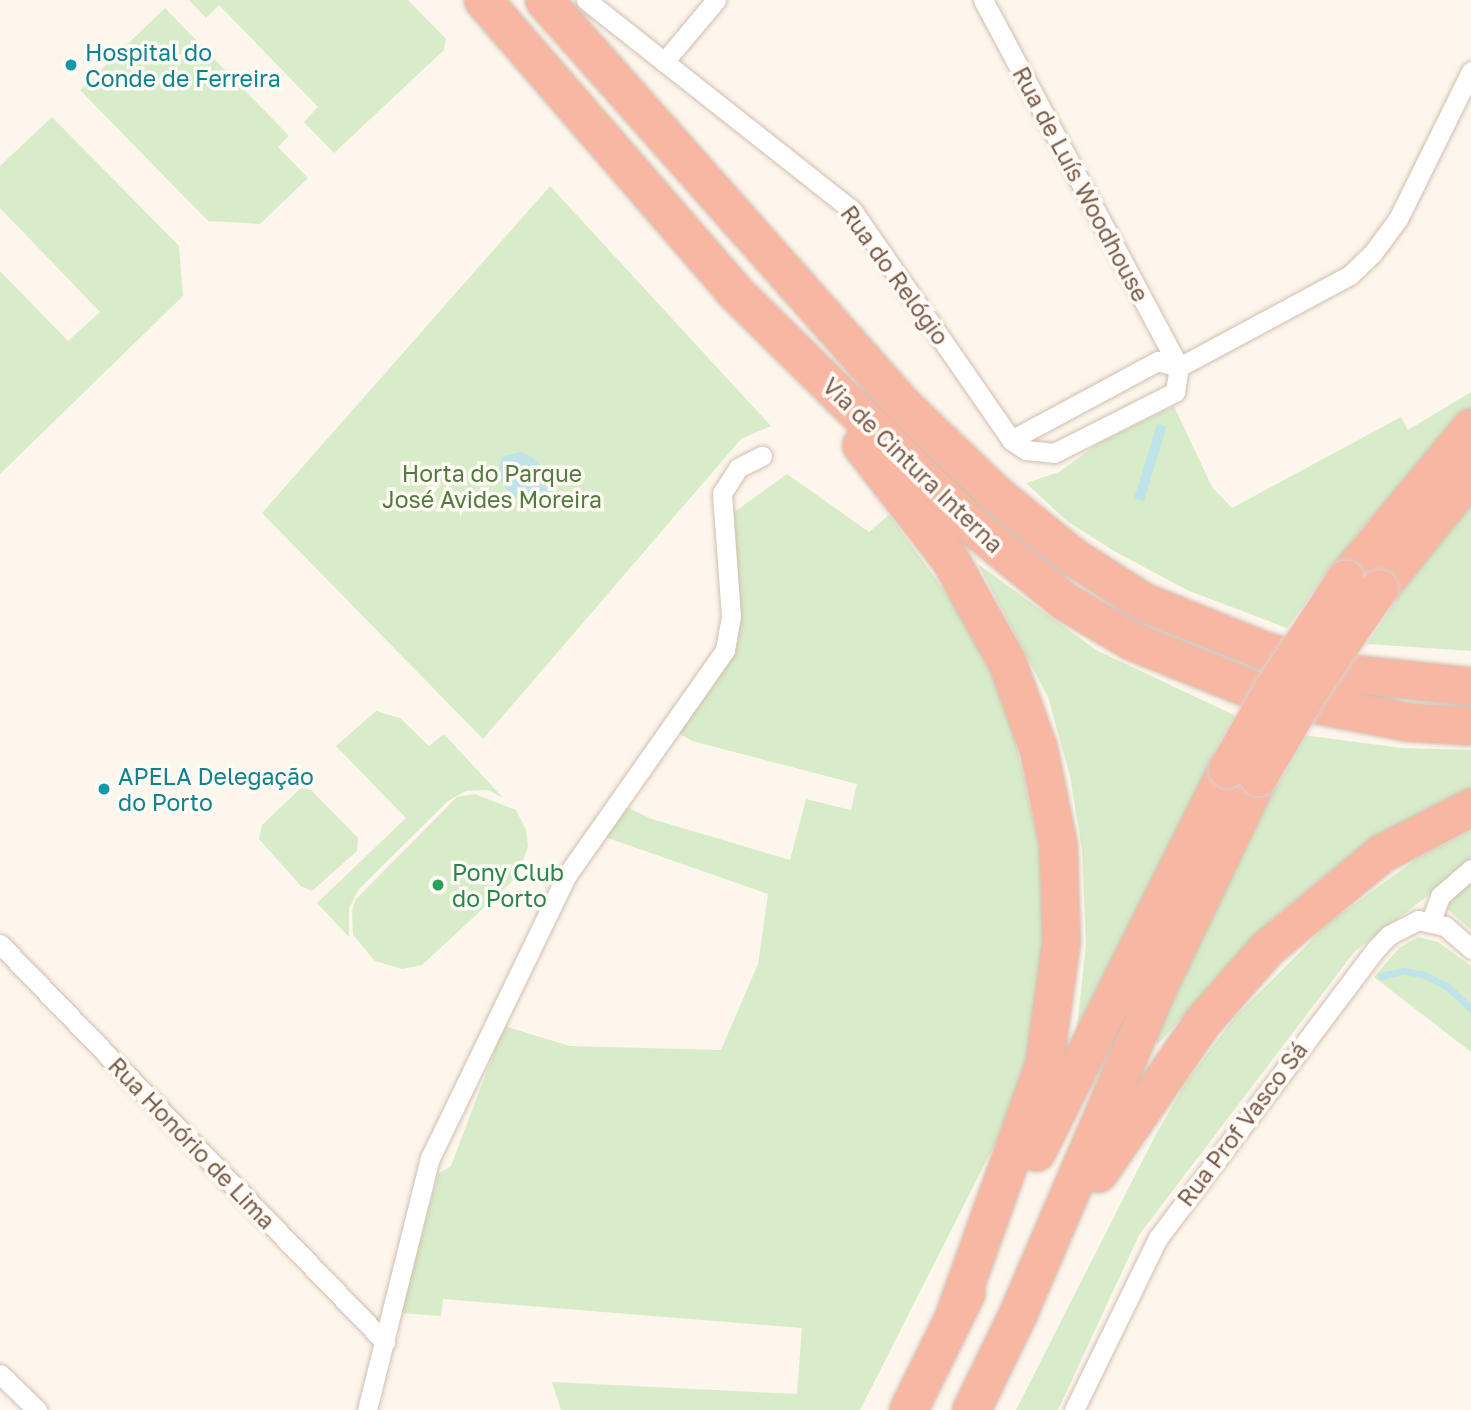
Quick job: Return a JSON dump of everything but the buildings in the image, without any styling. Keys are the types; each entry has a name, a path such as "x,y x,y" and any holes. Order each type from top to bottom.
{"highway":[{"name":"Via de Cintura Interna","path":"483,0 734,291 970,524 1084,614 1132,640 1263,694 1408,722 1471,726"},
{"name":"Via de Cintura Interna","path":"544,0 902,404 996,494 1072,556 1144,603 1263,650 1337,672 1471,686"},
{"path":"734,291 904,498 962,579 1007,662 1050,795 1062,917 1058,989 1046,1055 1030,1114 955,1313"},
{"path":"1362,584 1471,427"},
{"path":"971,1410 1018,1313 1157,988 1273,688 1362,584 1471,474"},
{"path":"908,1410 1121,988 1242,773"},
{"path":"1018,1313 1112,1148 1202,1022 1267,948 1382,853 1471,807"}],"street":[{"name":"Rua do Relógio","path":"586,0 852,210 1011,440"},
{"path":"664,62 716,0"},
{"name":"Rua de Luís Woodhouse","path":"983,0 1179,367"},
{"path":"1179,367 1175,392 1054,453 1026,450 1011,440 1158,361 1179,367 1350,275 1372,254 1398,219 1471,71"},
{"path":"368,1410 430,1158 567,874 725,650 731,616 722,493 738,468 762,456"},
{"path":"1471,869 1440,896 1431,921 1471,949"},
{"name":"Rua Prof Vasco Sá","path":"1074,1410 1158,1238 1196,1184 1374,951 1389,935 1419,920 1431,921"},
{"name":"Rua Honório de Lima","path":"0,944 385,1342"},
{"path":"0,1374 37,1410"}],"green space":[{"path":"189,0 408,0 446,39 444,50 334,153 304,122 318,107 219,5 206,18"},
{"path":"165,8 289,136 278,147 308,178 260,224 208,221 80,90"},
{"path":"52,117 179,246 183,296 0,474 0,271 68,341 100,312 0,208 0,166"},
{"name":"Horta do Parque José Avides Moreira","path":"550,186 771,426 741,439 483,739 262,513"},
{"path":"1471,392 1471,408 1362,528 1287,628 1189,591 1114,551 1067,521 1026,483 1059,472 1099,443 1174,406 1212,487 1232,508 1401,417 1408,430"},
{"path":"787,474 869,532 889,515 950,598 983,653 1008,709 1040,850 1045,937 1028,1054 1008,1118 860,1410 561,1410 552,1382 797,1394 802,1328 443,1299 441,1316 401,1313 438,1174 451,1166 504,1026 570,1046 721,1050 758,964 768,894 602,836 626,807 652,819 790,860 806,799 851,810 857,784 692,741 673,730 726,659 726,518"},
{"path":"1471,505 1471,651 1367,644 1403,589"},
{"path":"978,564 1096,650 1236,716 1076,1037 1086,944 1082,849 1070,776 1048,697"},
{"path":"376,711 400,718 429,746 444,734 503,798 488,790 466,791 448,801 359,889 349,908 349,937 317,903 406,818 336,746"},
{"path":"1303,735 1402,748 1471,750 1471,792 1352,854 1272,919 1157,1045 1156,1035 1187,959"},
{"path":"301,788 311,790 358,838 357,851 312,891 301,886 259,839 262,825"},
{"name":"Pony Club do Porto","path":"475,794 516,810 526,830 528,846 518,876 422,965 402,969 375,961 353,935 352,910 356,899 457,797"},
{"path":"1471,831 1471,863 1355,951 1139,1235 1058,1410 1016,1410 1154,1138 1187,1081 1235,1017 1330,922 1418,858"},
{"path":"1471,875 1471,930 1445,907 1448,895"},
{"path":"1418,937 1438,942 1471,966 1471,1052 1374,977 1399,948"}],"water":[{"path":"1157,424 1167,427 1144,502 1134,499"},
{"path":"521,452 534,458 553,485 553,497 543,502 513,496 505,487 498,477 500,462 503,456"}],"waterway":[{"path":"1381,976 1403,971 1423,974 1447,986 1471,1009"}],"place":[{"name":"Hospital do Conde de Ferreira","path":"71,65"},
{"name":"APELA Delegação do Porto","path":"104,789"},
{"name":"Pony Club do Porto","path":"438,885"}]}
